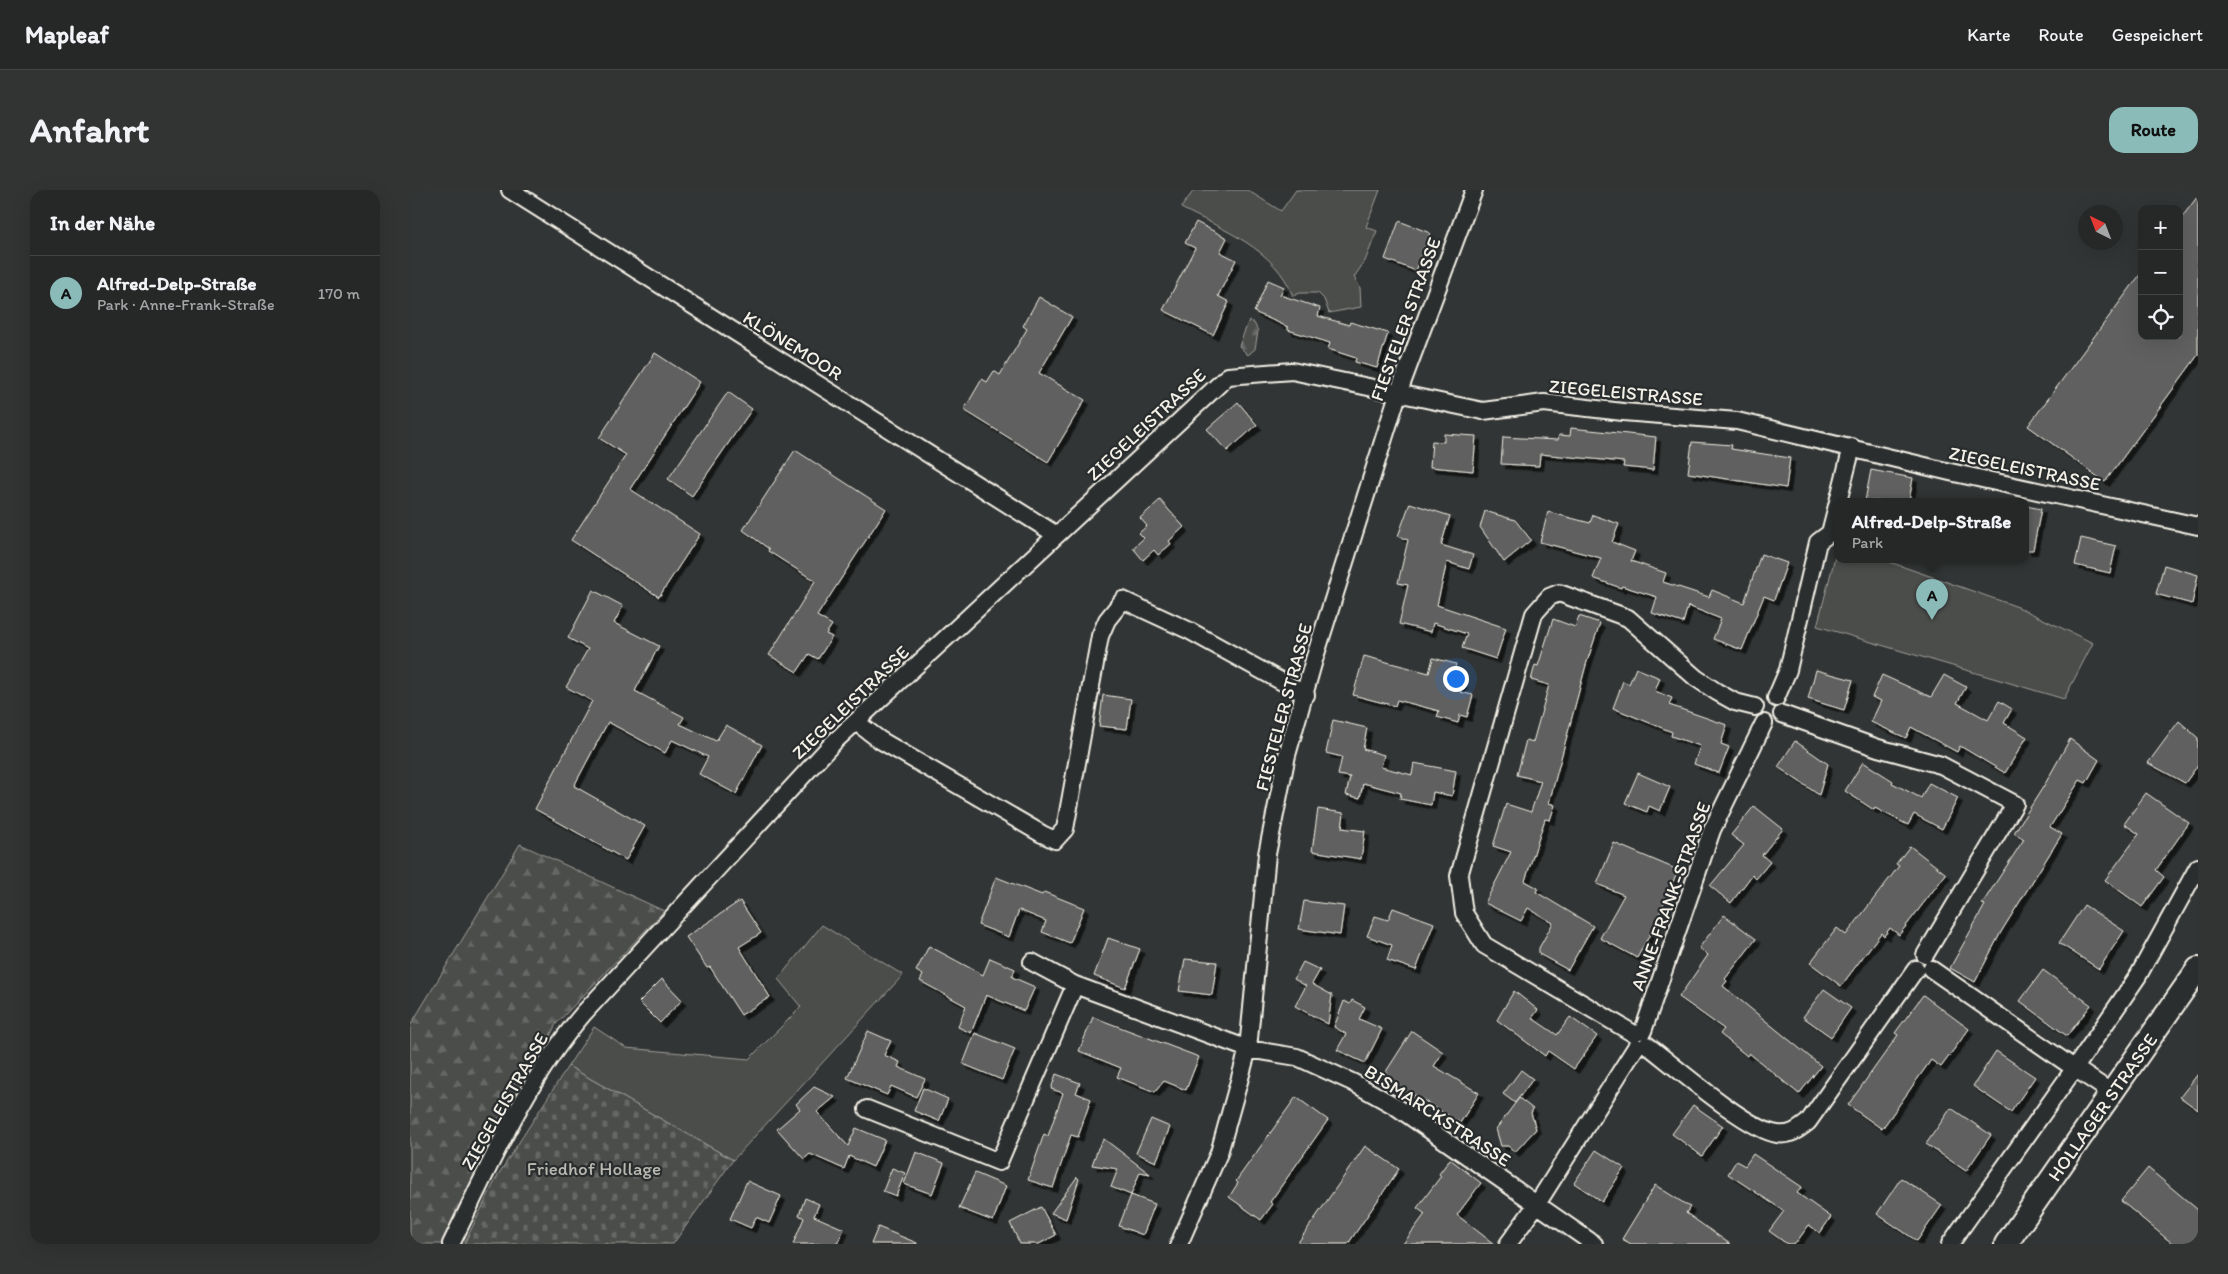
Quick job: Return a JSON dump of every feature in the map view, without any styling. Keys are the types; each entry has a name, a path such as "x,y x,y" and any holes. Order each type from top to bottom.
{"main road":[{"name":"HOLLAGER STRASSE","path":"2006,1244 2198,969"}],"street":[{"name":"KLÖNEMOOR","path":"510,190 1055,534"},
{"name":"FIESTELER STRASSE","path":"1179,1244 1219,1153 1248,1049 1267,854 1287,755 1306,695 1314,660 1398,394 1474,190"},
{"name":"ZIEGELEISTRASSE","path":"451,1244 503,1136 538,1075 566,1033 834,742 1055,534 1228,376 1292,371 1483,412 1544,403 1623,412 1737,421 1950,472 2198,526"},
{"path":"1839,498 1852,447"},
{"path":"1776,698 1788,670 1818,542 1830,533 1834,517"},
{"path":"1755,707 1735,702 1696,678 1628,618 1559,593 1549,597 1534,614 1458,876 1464,913 1484,944 1640,1039 1737,1113 1776,1134 1795,1132 1808,1122 1924,964 2015,804 1941,765 1878,748 1782,714"},
{"path":"856,722 889,745 1055,840 1065,829 1100,636 1107,620 1123,600 1190,631 1306,695"},
{"path":"1755,707 1764,698 1776,698"},
{"path":"1755,707 1758,718 1764,723 1777,721 1782,714 1781,704 1776,698"},
{"name":"ANNE-FRANK-STRASSE","path":"1508,1244 1537,1204 1640,1039 1712,830 1764,723"},
{"path":"1950,1244 2138,976 2198,867"},
{"name":"BISMARCKSTRASSE","path":"1032,962 1075,985 1248,1049 1297,1057 1352,1082 1395,1106 1594,1244"},
{"path":"1924,964 2112,1093"},
{"path":"867,1109 999,1162 1075,985"}],"green space":[{"path":"1194,190 1247,190 1281,211 1296,190 1380,190 1366,227 1377,231 1365,261 1354,277 1360,288 1361,307 1329,313 1324,299 1318,293 1300,293 1293,296 1285,280 1274,265 1261,253 1230,233 1181,208"},
{"path":"1249,320 1254,323 1258,331 1255,349 1248,355 1239,346"},
{"path":"1834,561 1834,563 1892,563 2018,607 2093,643 2064,699 1817,626"},
{"path":"520,844 664,911 556,1024 443,1244 410,1244 410,1026"},
{"path":"822,925 903,975 733,1160 568,1066 594,1027 626,1048 749,1059 801,1007 778,979"},
{"name":"Friedhof Hollage","path":"568,1066 733,1160 673,1244 464,1244 498,1175"}],"building":[{"path":"2198,196 2198,355 2105,482 2028,426 2138,277 2138,340 2183,340 2183,216"},
{"path":"1399,221 1430,233 1416,271 1385,259"},
{"path":"1196,222 1227,238 1220,252 1236,260 1218,296 1229,302 1213,335 1163,310 1195,248 1185,243"},
{"path":"1268,280 1284,287 1280,295 1320,308 1318,316 1349,325 1350,322 1388,333 1377,368 1355,362 1356,358 1328,349 1330,343 1288,330 1288,327 1254,312"},
{"path":"1039,297 1072,317 1039,373 1085,400 1048,462 964,410 982,379 987,382 994,371 1000,375 1027,329 1023,326"},
{"path":"655,353 700,382 630,489 700,534 659,597 571,540 626,455 599,438"},
{"path":"728,392 752,409 692,496 668,479"},
{"path":"1238,402 1257,425 1227,451 1207,429"},
{"path":"1571,428 1656,437 1653,470 1623,467 1624,462 1540,454 1539,466 1501,464 1503,437 1558,440 1559,435 1570,436"},
{"path":"1444,434 1476,436 1473,471 1430,467 1432,441 1444,442"},
{"path":"1692,442 1732,445 1731,449 1790,458 1786,488 1688,473"},
{"path":"795,450 886,509 817,616 832,625 826,634 832,637 818,659 809,654 797,672 769,655 815,581 768,551 769,549 743,530"},
{"path":"1871,470 1913,478 1910,498 1866,498"},
{"path":"1160,500 1184,527 1169,541 1171,544 1158,555 1154,550 1143,560 1133,548 1144,538 1139,533 1147,526 1140,518"},
{"path":"1410,503 1450,516 1441,545 1473,555 1469,569 1447,562 1437,605 1506,628 1496,659 1462,648 1467,634 1433,623 1431,632 1399,624 1408,585 1398,583 1408,540 1398,536"},
{"path":"2029,507 2041,509 2033,550 2029,550"},
{"path":"1485,511 1515,520 1531,540 1504,562 1480,527"},
{"path":"1548,512 1590,523 1593,515 1619,524 1612,542 1635,551 1631,561 1666,573 1663,582 1709,597 1712,590 1744,603 1761,554 1787,563 1774,600 1764,596 1742,650 1713,639 1721,619 1688,606 1683,623 1652,613 1657,597 1622,586 1621,588 1593,578 1601,558 1540,542"},
{"path":"2081,538 2116,546 2110,573 2075,565"},
{"path":"2164,565 2198,575 2192,604 2156,594"},
{"path":"593,590 623,606 614,623 659,646 635,691 684,717 680,724 716,741 726,725 762,745 736,794 699,774 708,757 672,740 665,753 608,722 574,786 645,826 626,860 535,809 592,701 566,687 588,649 568,638"},
{"path":"1579,616 1600,623 1586,665 1549,803 1555,805 1550,820 1545,819 1525,881 1538,888 1536,892 1593,926 1568,970 1539,954 1539,948 1553,923 1528,908 1521,921 1485,903 1511,852 1493,846 1506,804 1531,812 1541,781 1517,775 1526,740 1533,742 1549,685 1531,680 1535,665 1538,666 1553,619 1575,627"},
{"path":"1364,656 1429,673 1433,658 1456,664 1452,680 1463,683 1460,692 1473,695 1467,717 1460,715 1458,723 1437,717 1439,711 1397,700 1395,706 1353,695"},
{"path":"1636,668 1660,678 1655,691 1672,698 1669,705 1727,725 1721,744 1729,747 1719,773 1694,764 1700,746 1671,736 1672,732 1613,708 1623,681 1629,684"},
{"path":"1816,670 1853,680 1844,710 1808,699"},
{"path":"1882,675 1931,697 1944,675 1966,687 1957,703 1988,720 1999,701 2012,709 2004,723 2027,737 2005,773 1960,746 1957,752 1911,727 1906,738 1871,722 1881,701 1872,697"},
{"path":"1103,695 1131,699 1127,729 1099,726"},
{"path":"1333,720 1367,728 1363,749 1384,755 1381,767 1412,775 1414,763 1456,771 1452,796 1433,792 1431,805 1400,799 1401,793 1363,783 1360,798 1346,795 1350,777 1338,775 1342,757 1326,753"},
{"path":"2179,721 2198,738 2198,765 2185,783 2148,763"},
{"path":"2070,739 2099,760 2086,783 2080,780 2050,827 2062,834 2001,932 1975,982 1950,968 1985,905 1982,904 2024,839 2014,833 2045,784"},
{"path":"1795,741 1828,764 1819,795 1778,767"},
{"path":"1863,762 1893,781 1892,783 1921,798 1929,783 1958,798 1942,829 1914,814 1908,825 1875,808 1874,810 1845,791"},
{"path":"1638,773 1670,787 1660,811 1649,806 1647,812 1625,803"},
{"path":"2146,793 2189,823 2156,870 2164,877 2142,907 2105,880 2139,834 2124,824"},
{"path":"1754,806 1783,829 1762,855 1770,862 1756,879 1752,875 1731,903 1710,886 1744,845 1731,835"},
{"path":"1318,809 1344,813 1342,828 1365,831 1361,859 1312,851"},
{"path":"1614,843 1678,870 1654,927 1637,958 1600,938 1624,895 1597,884"},
{"path":"1910,846 1946,874 1899,935 1890,928 1884,936 1881,933 1841,986 1810,963 1837,928 1846,935 1899,866 1896,864"},
{"path":"996,877 1042,895 1044,892 1084,908 1070,943 1042,932 1046,921 1019,910 1009,937 978,925"},
{"path":"740,901 761,933 739,947 770,997 741,1015 710,967 707,968 686,937"},
{"path":"1304,901 1344,906 1340,935 1299,929"},
{"path":"2084,905 2124,931 2099,969 2059,943"},
{"path":"1393,908 1434,923 1416,970 1387,960 1392,945 1367,936 1375,916 1388,920"},
{"path":"1724,915 1756,939 1725,979 1727,981 1723,986 1821,1066 1799,1094 1749,1053 1747,1056 1720,1034 1724,1029 1679,997 1708,955 1699,948"},
{"path":"1108,938 1140,949 1125,988 1094,976"},
{"path":"929,946 983,975 990,958 1015,969 1012,977 1035,987 1024,1011 986,995 971,1033 958,1027 966,1006 920,981 923,975 916,971"},
{"path":"1185,959 1217,962 1212,995 1179,991"},
{"path":"1303,962 1320,970 1312,984 1332,995 1328,1024 1295,1006 1306,986 1294,979"},
{"path":"2043,970 2091,1005 2067,1036 2020,1001"},
{"path":"662,979 682,1000 660,1023 639,1002"},
{"path":"1824,989 1851,1008 1831,1037 1803,1017"},
{"path":"1514,991 1538,1010 1532,1018 1557,1035 1570,1017 1597,1036 1574,1069 1548,1051 1545,1056 1497,1020"},
{"path":"1923,995 1969,1029 1941,1067 1931,1060 1882,1129 1848,1105 1898,1035 1895,1033"},
{"path":"1352,1000 1365,1007 1359,1019 1382,1029 1365,1063 1337,1050 1346,1034 1334,1027 1344,1001 1350,1004"},
{"path":"1093,1017 1199,1057 1186,1090 1164,1081 1155,1092 1117,1077 1121,1068 1079,1051"},
{"path":"868,1031 891,1041 884,1055 900,1062 898,1067 925,1079 916,1097 891,1086 887,1095 847,1078"},
{"path":"1412,1031 1443,1052 1434,1066 1479,1093 1460,1123 1415,1095 1411,1101 1380,1081"},
{"path":"975,1033 1015,1049 1002,1080 963,1064"},
{"path":"1996,1051 2035,1077 2011,1112 1973,1086"},
{"path":"1521,1070 1533,1079 1515,1103 1503,1094"},
{"path":"1056,1074 1080,1083 1076,1093 1091,1099 1083,1122 1081,1122 1083,1123 1078,1137 1071,1135 1053,1188 1028,1180 1044,1134 1048,1136 1063,1093 1051,1089"},
{"path":"2198,1074 2198,1110 2180,1097"},
{"path":"814,1087 835,1097 817,1112 848,1146 856,1128 885,1140 873,1167 849,1156 844,1169 810,1154 804,1159 777,1129 800,1109 796,1104"},
{"path":"923,1088 948,1099 939,1121 914,1111"},
{"path":"1296,1097 1328,1120 1270,1202 1273,1204 1261,1220 1229,1197 1238,1183 1236,1181"},
{"path":"1519,1098 1533,1109 1531,1113 1536,1129 1515,1152 1508,1146 1501,1146 1496,1129"},
{"path":"1693,1105 1723,1126 1702,1156 1672,1134"},
{"path":"1951,1108 1991,1135 1966,1171 1926,1144"},
{"path":"1151,1119 1170,1127 1156,1162 1136,1153"},
{"path":"1104,1139 1150,1174 1140,1172 1131,1195 1111,1187 1118,1169 1092,1165 1098,1148"},
{"path":"1365,1146 1399,1169 1348,1244 1297,1244"},
{"path":"1596,1150 1624,1168 1602,1202 1574,1183"},
{"path":"916,1152 944,1163 932,1194 904,1184"},
{"path":"1753,1154 1802,1187 1797,1193 1831,1217 1820,1233 1809,1225 1795,1244 1787,1244 1769,1231 1784,1211 1728,1174 1736,1161 1745,1166"},
{"path":"1450,1159 1481,1183 1457,1215 1494,1244 1403,1244 1425,1214 1417,1208 1441,1176 1439,1174"},
{"path":"892,1168 905,1173 896,1196 883,1191"},
{"path":"2148,1168 2198,1210 2198,1244 2173,1244 2121,1201"},
{"path":"975,1173 1006,1186 993,1221 959,1208"},
{"path":"1077,1177 1079,1179 1066,1219 1051,1213"},
{"path":"1901,1178 1942,1205 1917,1241 1877,1214"},
{"path":"747,1181 781,1196 769,1223 756,1217 751,1228 730,1219"},
{"path":"1655,1185 1690,1207 1686,1213 1730,1244 1631,1244 1622,1239"},
{"path":"1131,1195 1155,1204 1143,1235 1119,1226"},
{"path":"805,1198 819,1204 814,1216 844,1229 837,1244 793,1244 804,1218 799,1215"},
{"path":"1041,1207 1056,1235 1039,1244 1020,1244 1010,1223"},
{"path":"878,1227 917,1243 917,1244 871,1244"}],"place":[{"name":"Alfred-Delp-Straße","path":"1932,620"}]}
